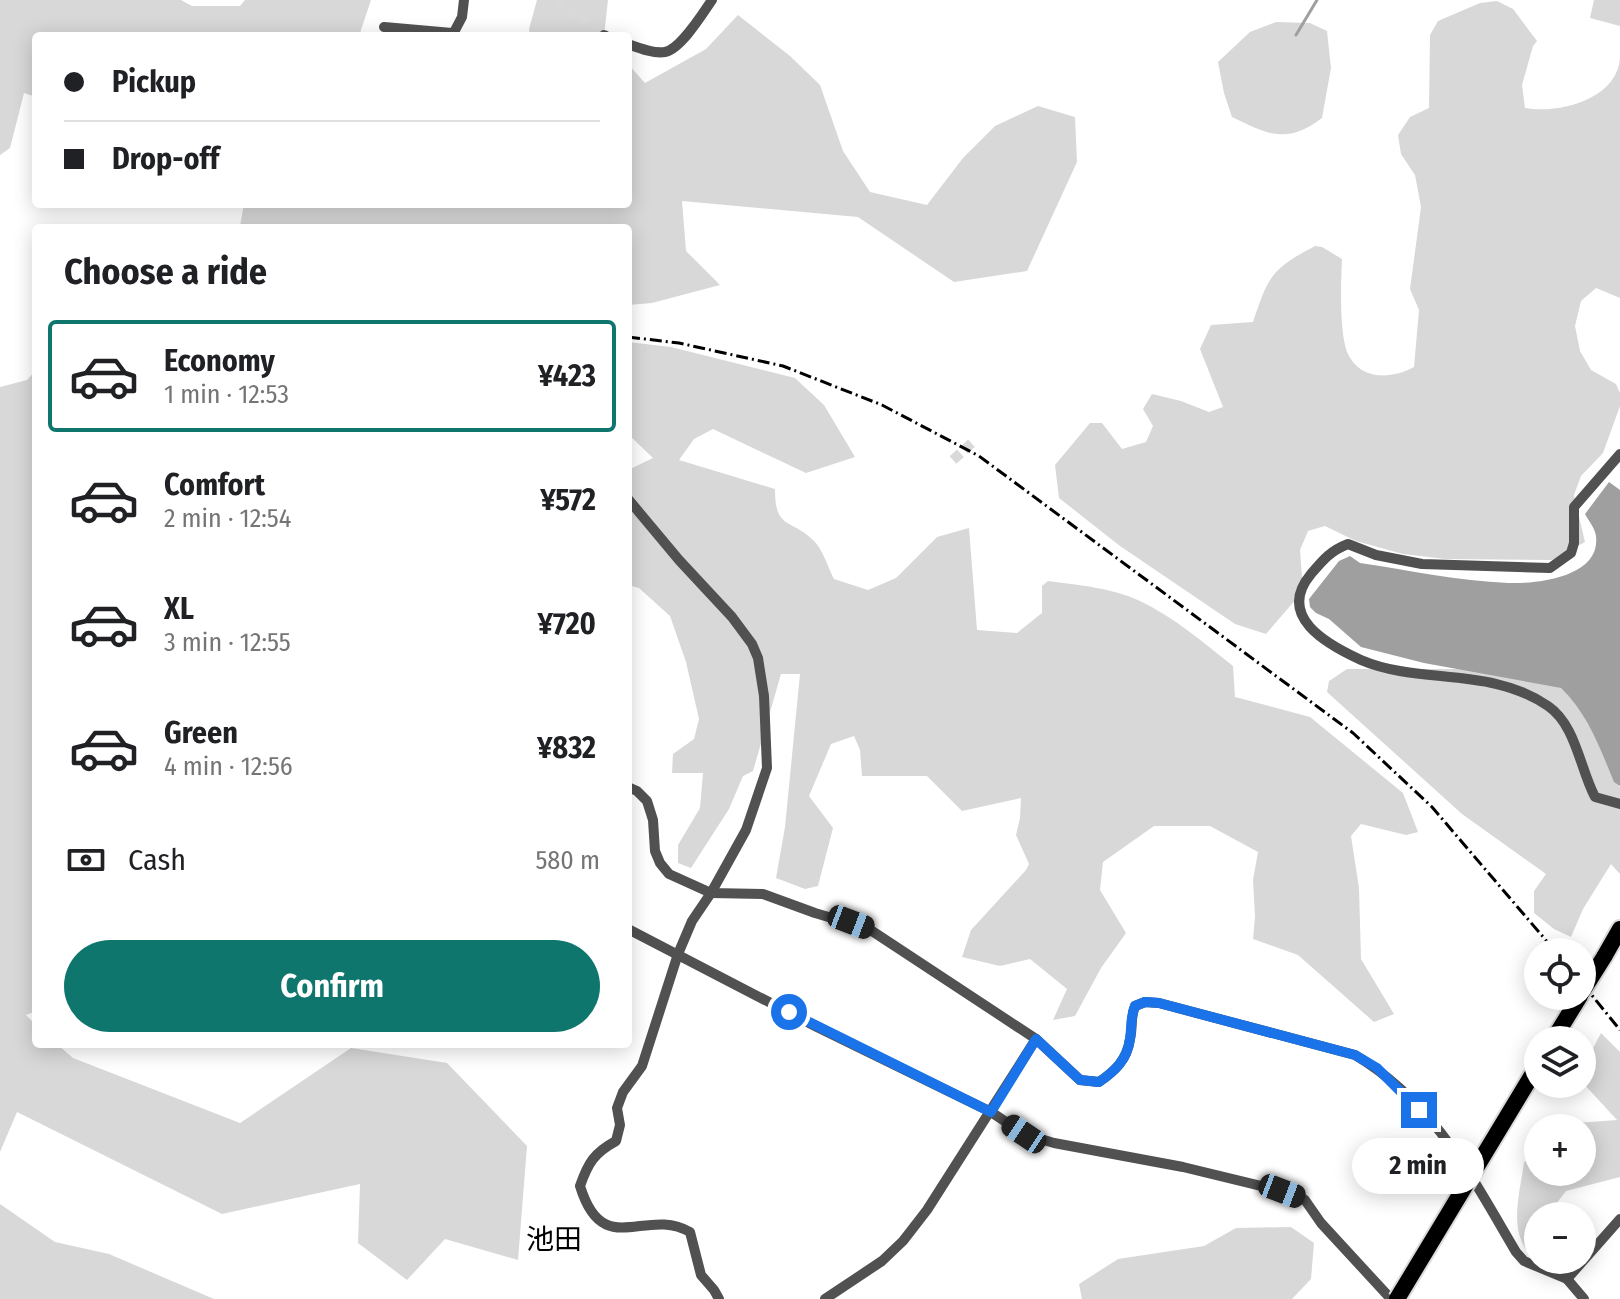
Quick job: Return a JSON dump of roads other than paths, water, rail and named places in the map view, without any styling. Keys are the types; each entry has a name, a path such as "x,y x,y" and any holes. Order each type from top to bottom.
{"highway":[{"path":"1596,970 1620,929"},
{"path":"1394,1299 1524,1088"}],"street":[{"path":"453,32 462,17 464,0"},
{"path":"632,45 663,53 671,50 691,30 712,0"},
{"path":"384,27 433,32"},
{"path":"1620,454 1574,507 1571,553 1550,568 1422,564 1376,555 1348,544 1332,550 1299,593 1299,606 1317,636 1365,662 1492,683 1521,692 1548,706 1568,730 1595,797 1620,804"},
{"path":"632,504 752,644 761,669 767,768 746,830 692,921 678,954 642,1066 623,1092 617,1108 620,1125 616,1141 599,1151 586,1169 580,1186 593,1216 602,1224 623,1228 670,1226 690,1232 701,1275 719,1299"},
{"path":"632,789 647,801 653,820 655,851 669,874 711,893 763,894 869,929 1036,1039 1080,1080 1099,1082 1116,1070 1126,1054 1131,1037 1130,1018 1135,1006 1145,1002 1159,1003 1355,1055 1377,1068 1440,1130 1524,1261 1567,1279 1584,1299"},
{"path":"632,931 817,1027 991,1112 1024,1134 1054,1143 1183,1167 1282,1191 1305,1200 1321,1223 1394,1299"},
{"path":"825,1299 882,1261 903,1241 927,1210 1036,1039"},
{"path":"1567,1279 1620,1219"}],"waterway":[{"path":"1296,35 1317,0"}],"tunnel":[{"path":"556,0 600,32"},
{"path":"953,460 975,440"}],"railway":[{"path":"632,337 679,343 783,366 882,405 979,456 1353,733 1432,807 1544,938"},
{"path":"1596,1000 1620,1030"}],"district":[{"name":"池田","path":"554,1239"}]}
